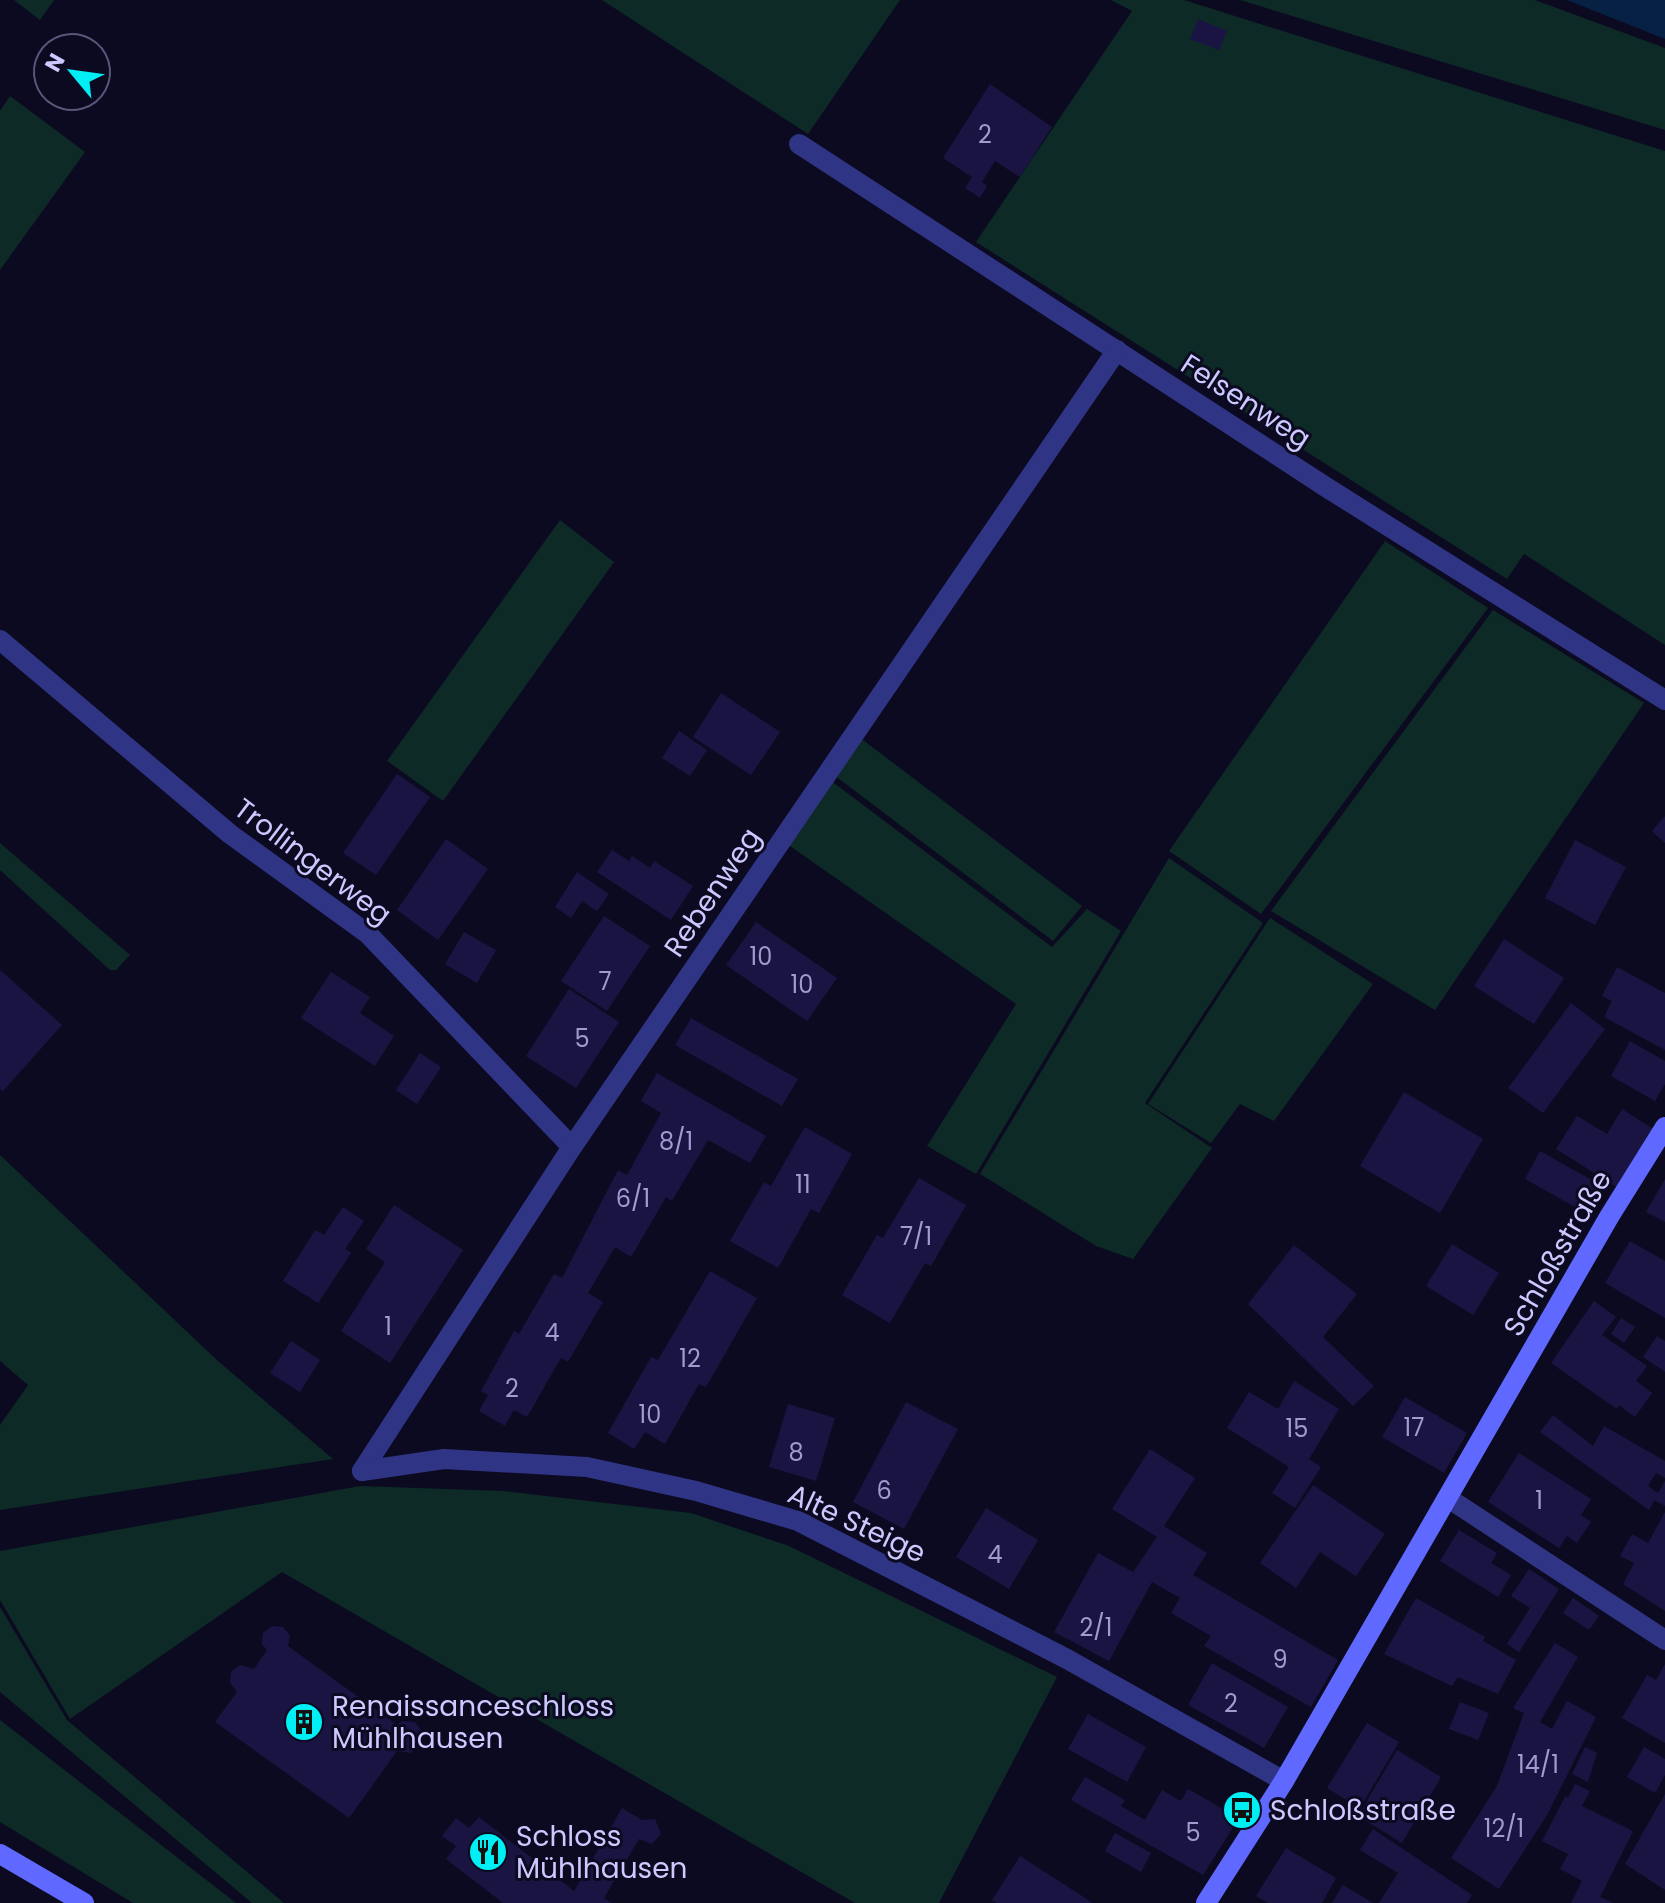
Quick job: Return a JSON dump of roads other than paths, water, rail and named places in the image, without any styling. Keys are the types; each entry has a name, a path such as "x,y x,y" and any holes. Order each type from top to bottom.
{"street":[{"name":"Felsenweg","path":"799,144 1329,489 1665,700"},
{"name":"Rebenweg","path":"362,1471 572,1147 1117,350"},
{"name":"Trollingerweg","path":"0,640 230,834 368,934 572,1147"},
{"name":"Schloßstraße","path":"1206,1903 1284,1781 1665,1127"},
{"name":"Alte Steige","path":"362,1471 444,1459 587,1467 696,1491 798,1521 1067,1659 1284,1781"},
{"path":"1448,1498 1665,1640"},
{"path":"0,1854 84,1903"}],"water":[{"path":"1567,0 1665,0 1665,39"}],"place":[{"name":"Renaissanceschloss Mühlhausen","path":"304,1722"},
{"name":"Schloßstraße","path":"1242,1810"},
{"name":"Schloss Mühlhausen","path":"488,1852"}]}
